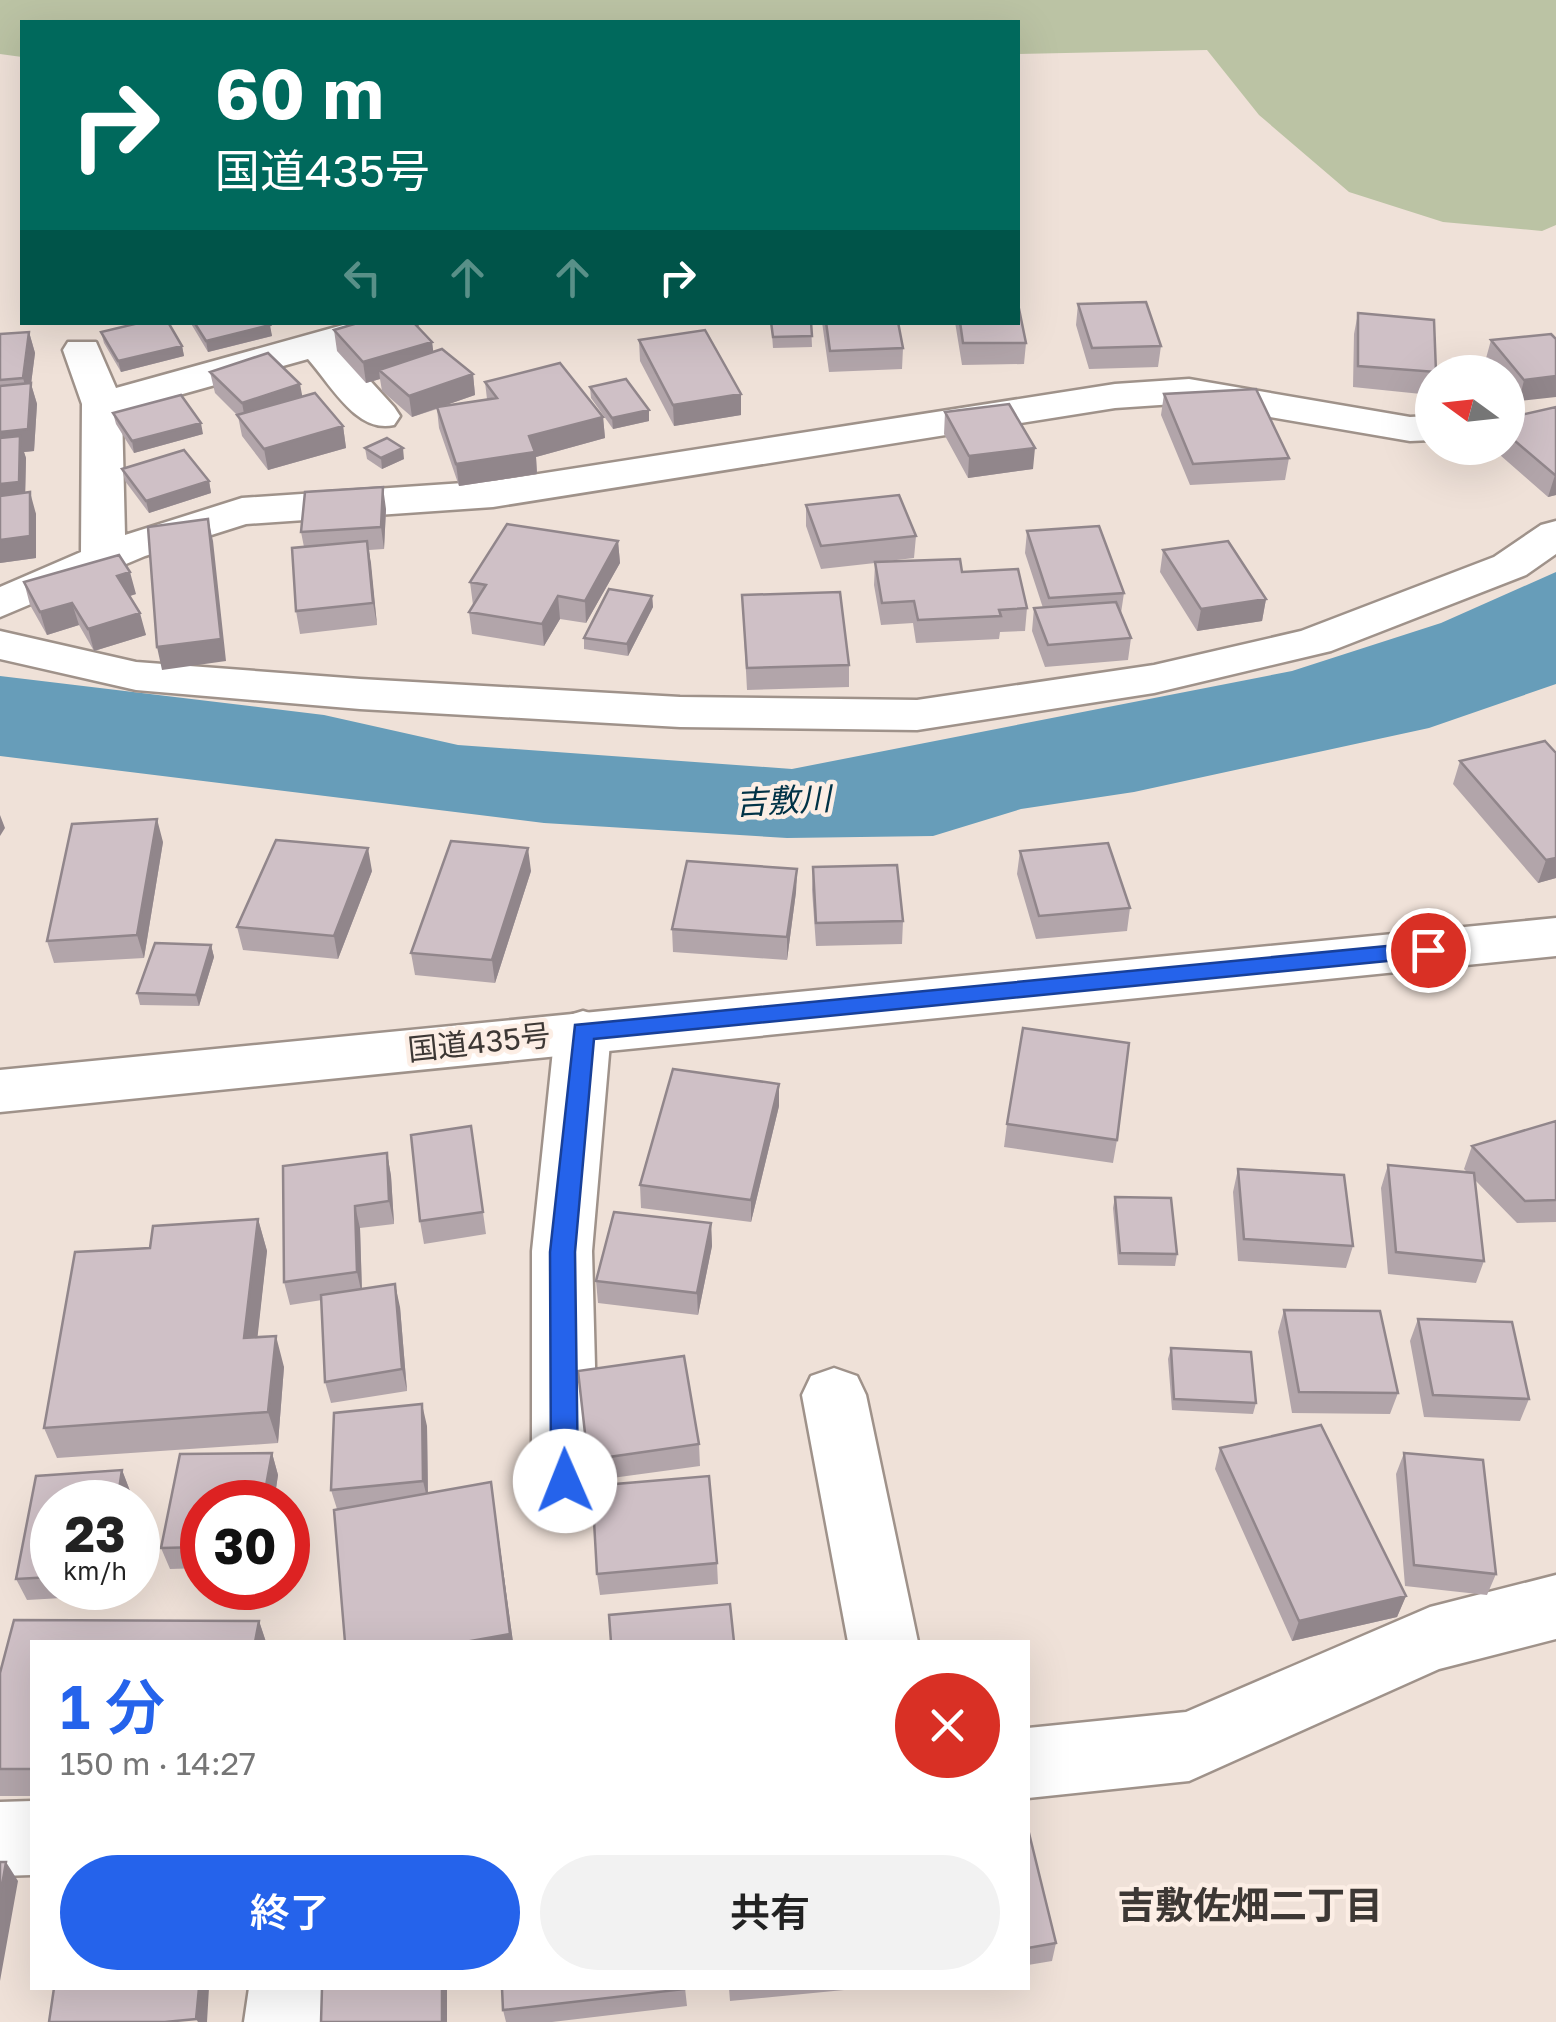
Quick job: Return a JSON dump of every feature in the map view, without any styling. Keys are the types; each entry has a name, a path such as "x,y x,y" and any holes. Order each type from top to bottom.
{"main road":[{"path":"102,404 388,325"},
{"path":"318,347 380,416"},
{"path":"82,350 102,404 104,558"},
{"path":"0,603 191,524 242,511 493,494 1115,396 1189,391 1415,428"},
{"path":"0,645 136,676 360,694 680,712 918,715 1154,679 1314,641 1510,566 1556,534"},
{"name":"国道435号","path":"0,1091 1556,936"},
{"path":"565,1481 562,1252 583,1031"},
{"path":"834,1395 882,1640"},
{"path":"1030,1763 1189,1746 1430,1639 1556,1607"},
{"path":"0,1839 30,1838"},
{"path":"284,2022 288,1990"}],"green space":[{"path":"0,0 1556,0 1556,225 1542,231 1443,222 1349,192 1259,115 1207,50 1020,54 1020,20 20,20 20,57 0,54"}],"water":[{"name":"吉敷川","path":"1556,572 1556,684 1429,728 1134,792 1021,809 933,836 787,838 544,823 0,756 0,676 324,715 458,745 792,769 1292,671 1441,623"}],"building":[{"path":"1146,302 1161,346 1092,348 1078,304"},
{"path":"1358,313 1434,320 1435,355 1415,355 1415,370 1358,366"},
{"path":"1020,314 1026,343 963,343 960,325 1020,325"},
{"path":"130,325 170,325 182,346 118,361 101,332"},
{"path":"196,325 270,325 206,341"},
{"path":"351,325 416,325 432,342 363,362 334,330"},
{"path":"771,325 811,325 812,336 773,337"},
{"path":"826,325 899,325 903,348 830,351"},
{"path":"705,330 741,394 673,405 639,340"},
{"path":"29,332 23,378 0,380 0,334"},
{"path":"1551,334 1556,339 1556,376 1525,380 1525,355 1503,355 1491,340"},
{"path":"442,349 473,374 409,396 379,370"},
{"path":"268,353 300,384 242,403 210,372"},
{"path":"560,363 603,417 529,436 535,452 456,464 437,407 497,398 485,382"},
{"path":"626,379 649,410 612,418 590,387"},
{"path":"31,383 28,429 0,432 0,386"},
{"path":"1256,389 1289,458 1193,464 1164,394"},
{"path":"315,393 343,426 264,449 237,415"},
{"path":"181,395 201,423 132,441 113,413"},
{"path":"1009,404 1035,448 969,456 945,412"},
{"path":"1556,407 1556,475 1525,449 1525,414"},
{"path":"20,436 19,482 0,484 0,438"},
{"path":"387,438 403,448 381,458 365,448"},
{"path":"184,450 209,481 146,501 122,469"},
{"path":"383,487 381,527 301,532 305,492"},
{"path":"30,492 30,536 0,540 0,496"},
{"path":"899,495 916,536 821,546 806,505"},
{"path":"208,519 221,639 157,647 148,527"},
{"path":"507,524 618,541 585,601 558,596 542,624 469,612 486,585 470,582"},
{"path":"1099,526 1124,593 1049,598 1027,531"},
{"path":"367,541 373,603 296,611 292,548"},
{"path":"1228,541 1266,599 1201,609 1163,550"},
{"path":"119,555 130,572 117,576 140,613 88,629 72,603 40,612 24,582"},
{"path":"960,559 962,572 1018,569 1027,608 999,610 1001,616 918,620 914,601 882,603 875,562"},
{"path":"609,589 652,596 627,644 584,638"},
{"path":"840,592 849,665 747,668 742,595"},
{"path":"1116,602 1131,638 1048,645 1034,608"},
{"path":"1545,741 1556,753 1556,858 1546,860 1460,761"},
{"path":"157,819 137,935 47,941 72,824"},
{"path":"276,840 368,848 334,936 237,927"},
{"path":"451,841 528,848 492,960 411,953"},
{"path":"1108,843 1130,908 1039,916 1020,851"},
{"path":"687,861 797,869 787,937 672,929"},
{"path":"897,865 903,921 816,923 813,867"},
{"path":"155,943 211,945 196,995 137,993"},
{"path":"1023,1028 1129,1043 1117,1140 1007,1124"},
{"path":"673,1069 779,1084 751,1200 640,1185"},
{"path":"1556,1121 1556,1200 1525,1201 1472,1146"},
{"path":"471,1126 483,1212 420,1221 411,1135"},
{"path":"387,1153 389,1201 355,1206 357,1272 284,1282 283,1166"},
{"path":"1388,1165 1474,1173 1484,1261 1396,1252"},
{"path":"1238,1169 1344,1175 1353,1246 1244,1239"},
{"path":"1115,1197 1171,1198 1177,1254 1120,1253"},
{"path":"614,1212 711,1223 697,1293 596,1281"},
{"path":"258,1219 244,1338 276,1336 268,1412 44,1428 75,1252 150,1248 153,1226"},
{"path":"395,1284 402,1369 325,1382 321,1295"},
{"path":"1284,1310 1380,1311 1398,1393 1299,1392"},
{"path":"1418,1319 1512,1322 1529,1399 1433,1395"},
{"path":"1171,1348 1251,1352 1256,1403 1174,1399"},
{"path":"684,1356 699,1444 588,1460 578,1371"},
{"path":"422,1404 423,1481 331,1490 334,1413"},
{"path":"1321,1425 1406,1596 1299,1621 1220,1448"},
{"path":"272,1453 267,1480 180,1480 180,1548 161,1548 180,1454"},
{"path":"1404,1453 1483,1460 1496,1574 1414,1565"},
{"path":"122,1470 120,1480 35,1480 36,1476"},
{"path":"709,1476 717,1563 597,1574 592,1486"},
{"path":"491,1482 510,1634 476,1640 345,1640 334,1510"},
{"path":"30,1507 30,1578 16,1579"},
{"path":"730,1604 734,1640 611,1640 609,1615"},
{"path":"14,1620 259,1621 255,1640 30,1640 30,1769 0,1769 0,1673"},
{"path":"1030,1837 1056,1943 1030,1948"},
{"path":"0,1862 6,1862 0,1897"},
{"path":"54,1990 199,1990 196,2019 49,2022"},
{"path":"322,1990 442,1990 442,2022 321,2022"},
{"path":"502,1990 676,1990 503,2010"}],"district":[{"name":"吉敷佐畑二丁目","path":"1250,1904"}],"route":[{"path":"565,1481 562,1252 583,1031 1428,950"}]}
